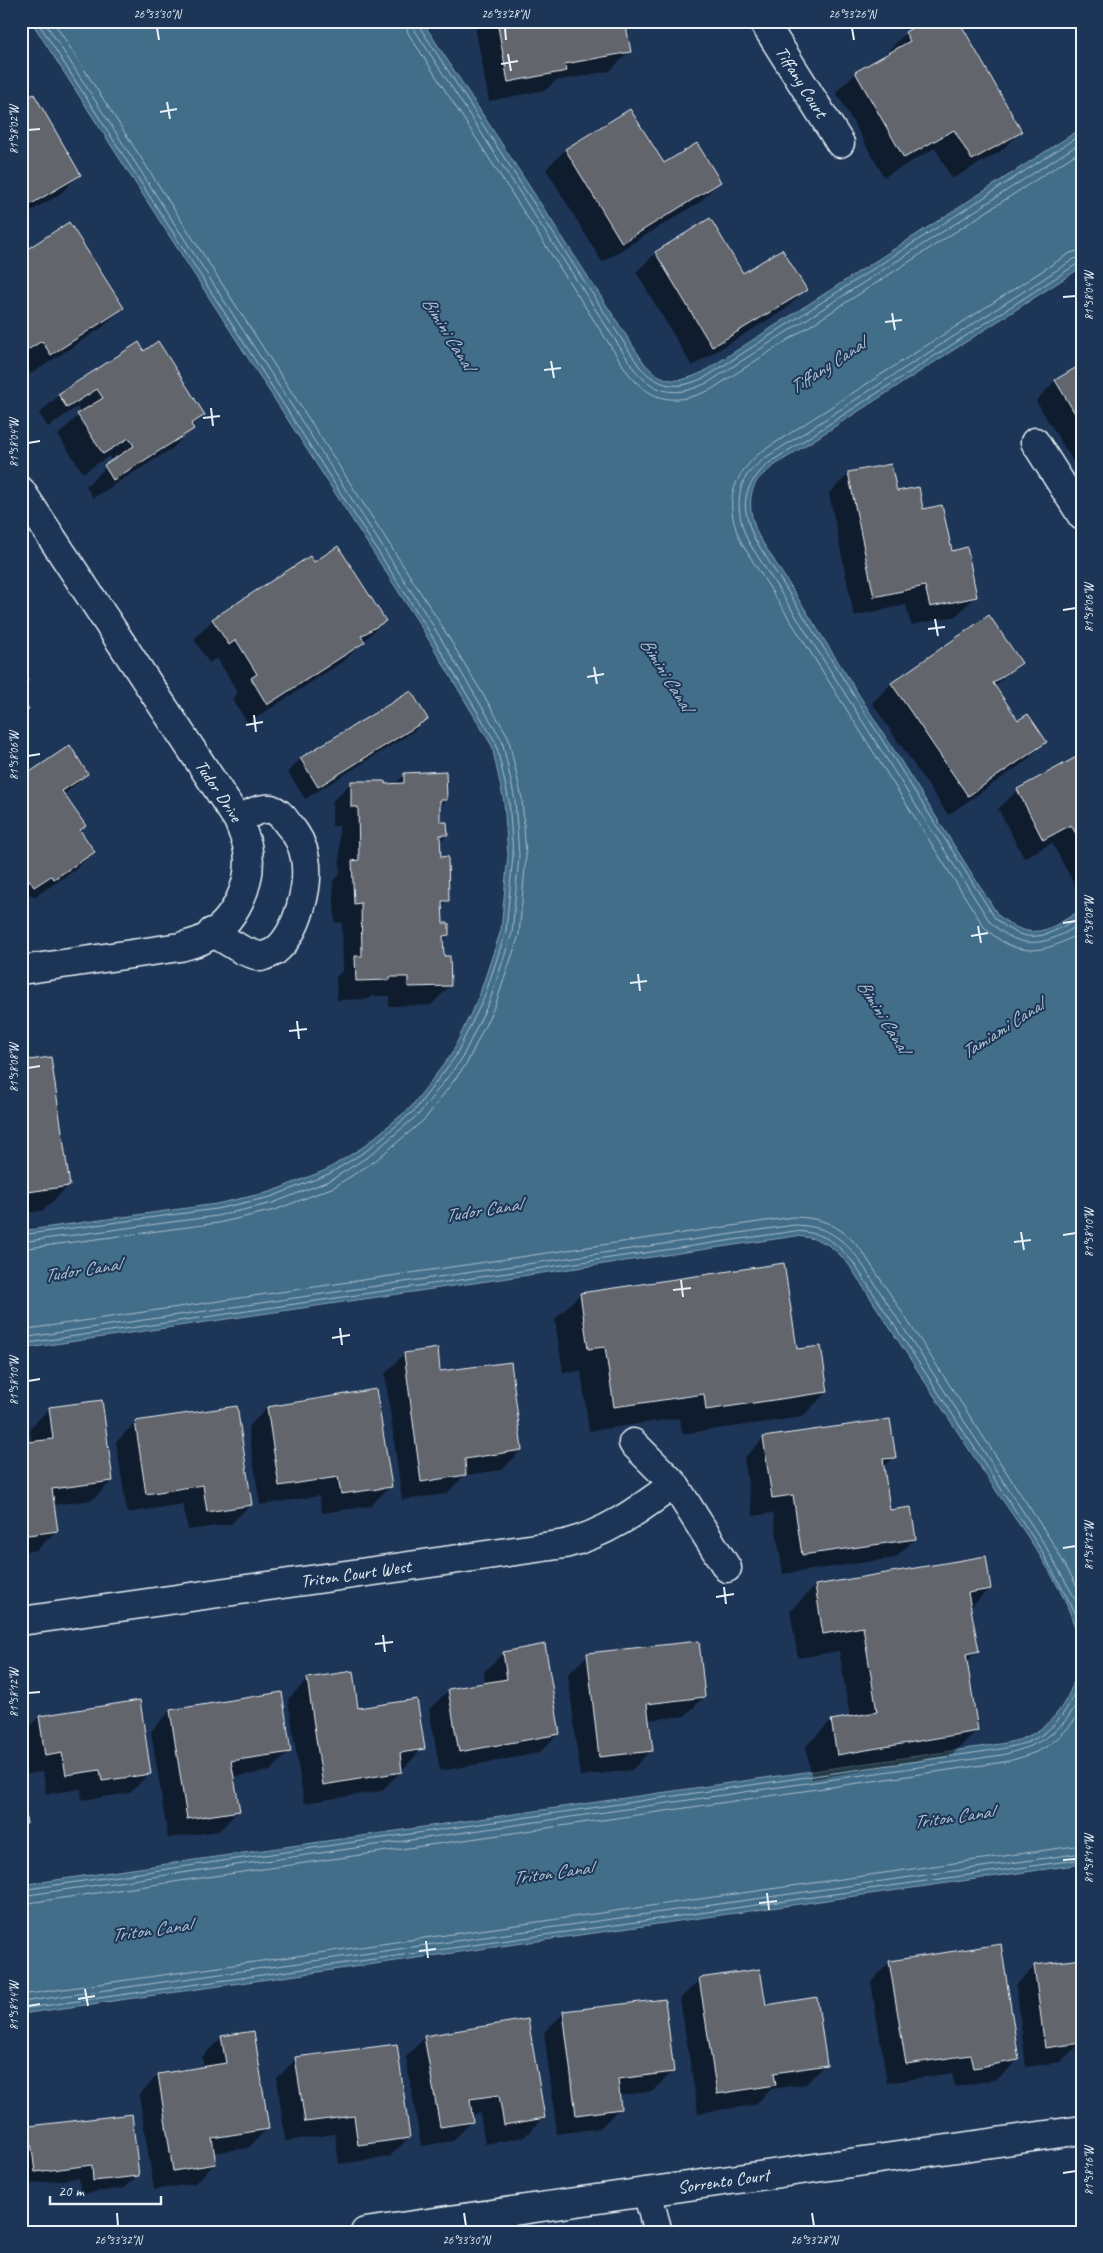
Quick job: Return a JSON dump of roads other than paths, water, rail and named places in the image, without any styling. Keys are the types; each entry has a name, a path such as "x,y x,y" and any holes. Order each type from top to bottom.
{"street":[{"name":"Tiffany Court","path":"763,21 840,143"},
{"path":"1035,442 1082,516"},
{"name":"Tudor Drive","path":"21,491 238,820 247,846 249,873 239,903 222,926 203,940 180,947 21,970"},
{"path":"212,932 242,950 261,957 275,951 288,935 300,911 305,887 305,859 298,834 281,815 270,809 251,812 238,820"},
{"path":"633,1443 674,1484 727,1568"},
{"name":"Triton Court West","path":"21,1621 565,1544 584,1539 608,1529 674,1484"},
{"name":"Sorrento Court","path":"365,2232 1082,2130"},
{"path":"647,2192 658,2232"}],"water":[{"path":"31,21 422,21 644,363 658,375 671,380 686,379 703,372 1082,128 1082,267 772,467 757,481 752,494 751,508 753,522 758,535 998,915 1021,929 1040,931 1060,923 1082,909 1082,1864 21,2014 21,1885 1010,1742 1038,1731 1058,1711 1072,1686 1078,1658 1078,1644 1074,1624 1066,1602 1042,1559 849,1265 831,1247 820,1241 796,1236 21,1349 21,1231 216,1204 270,1192 326,1170 363,1147 411,1107 451,1055 479,996 501,930 508,855 504,802 492,746 420,625"}],"water label":[{"name":"Bimini Canal","path":"448,333"},
{"name":"Tiffany Canal","path":"827,366"},
{"name":"Bimini Canal","path":"666,674"},
{"name":"Bimini Canal","path":"883,1016"},
{"name":"Tamiami Canal","path":"1002,1029"},
{"name":"Tudor Canal","path":"483,1210"},
{"name":"Tudor Canal","path":"82,1270"},
{"name":"Triton Canal","path":"953,1817"},
{"name":"Triton Canal","path":"552,1873"},
{"name":"Triton Canal","path":"151,1930"}]}
